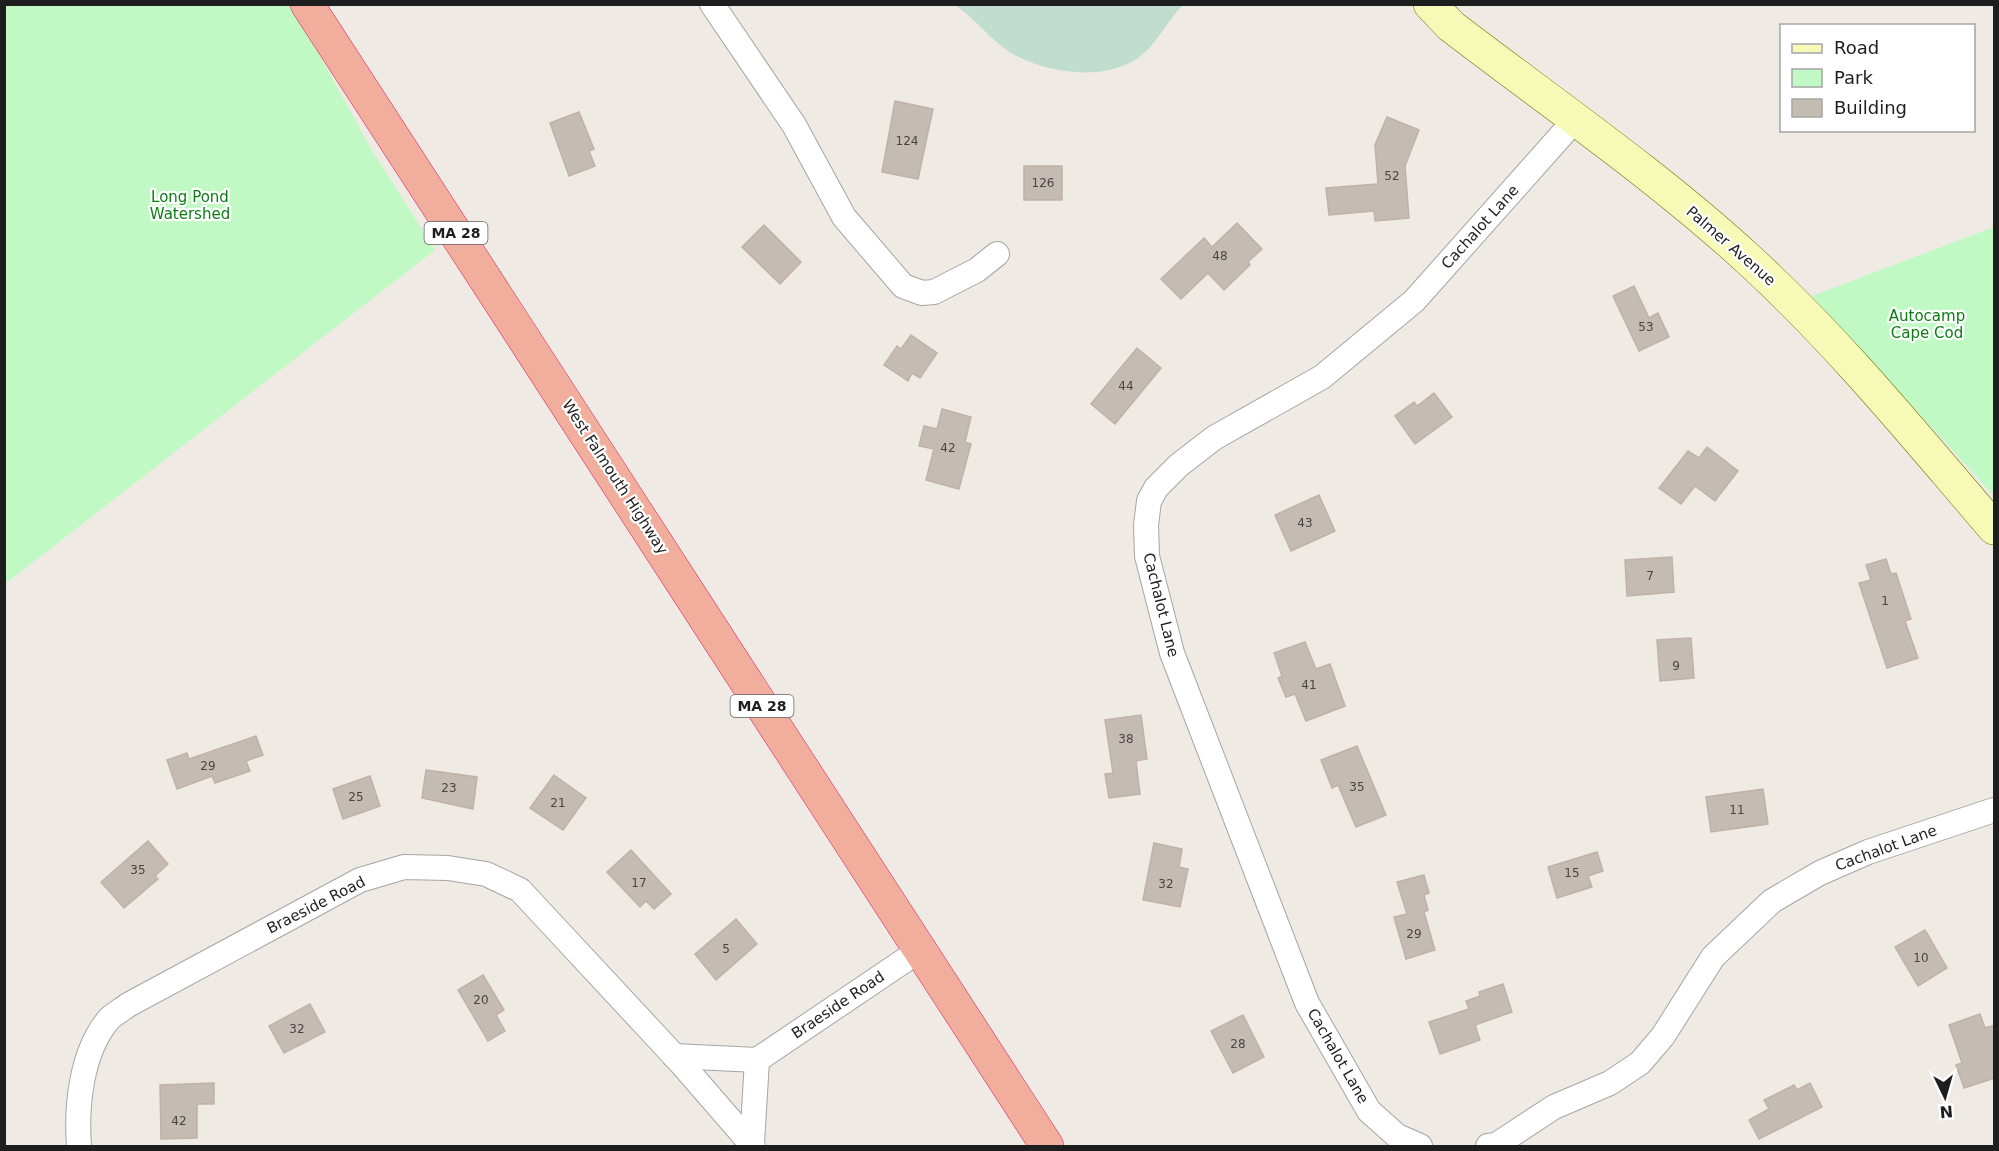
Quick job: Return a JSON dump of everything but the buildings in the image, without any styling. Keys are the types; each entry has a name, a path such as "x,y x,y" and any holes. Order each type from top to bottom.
{"highway":[{"name":"West Falmouth Highway","path":"307,4 920,951"},
{"name":"MA 28","path":"920,951 1047,1146"}],"main road":[{"name":"Palmer Avenue","path":"1430,4 1451,26 1635,165 1746,257 1801,310 1995,528"}],"street":[{"path":"712,4 794,125 844,217 903,286 922,293 934,292 977,270 997,254"},
{"name":"Cachalot Lane","path":"1420,1146 1397,1136 1369,1111 1307,1003 1172,653 1147,556 1146,525 1149,501 1155,488 1179,465 1214,438 1322,376 1414,300 1575,120"},
{"name":"Cachalot Lane","path":"1488,1146 1496,1144 1554,1107 1610,1083 1640,1063 1663,1036 1713,957 1772,902 1820,873 1868,852 1995,810"},
{"name":"Braeside Road","path":"79,1146 80,1095 95,1044 110,1019 128,1005 360,880 404,867 448,868 486,874 520,890 753,1145"},
{"name":"Braeside Road","path":"753,1145 757,1059 920,951"},
{"path":"674,1056 757,1059"}],"green space":[{"name":"Long Pond Watershed","path":"5,5 292,5 370,147 435,250 5,584"},
{"path":"955,5 1183,5 1149,48 1135,60 1106,71 1073,72 1056,70 1024,60 1011,53"},
{"name":"Autocamp Cape Cod","path":"1994,227 1994,496 1812,296"}]}
